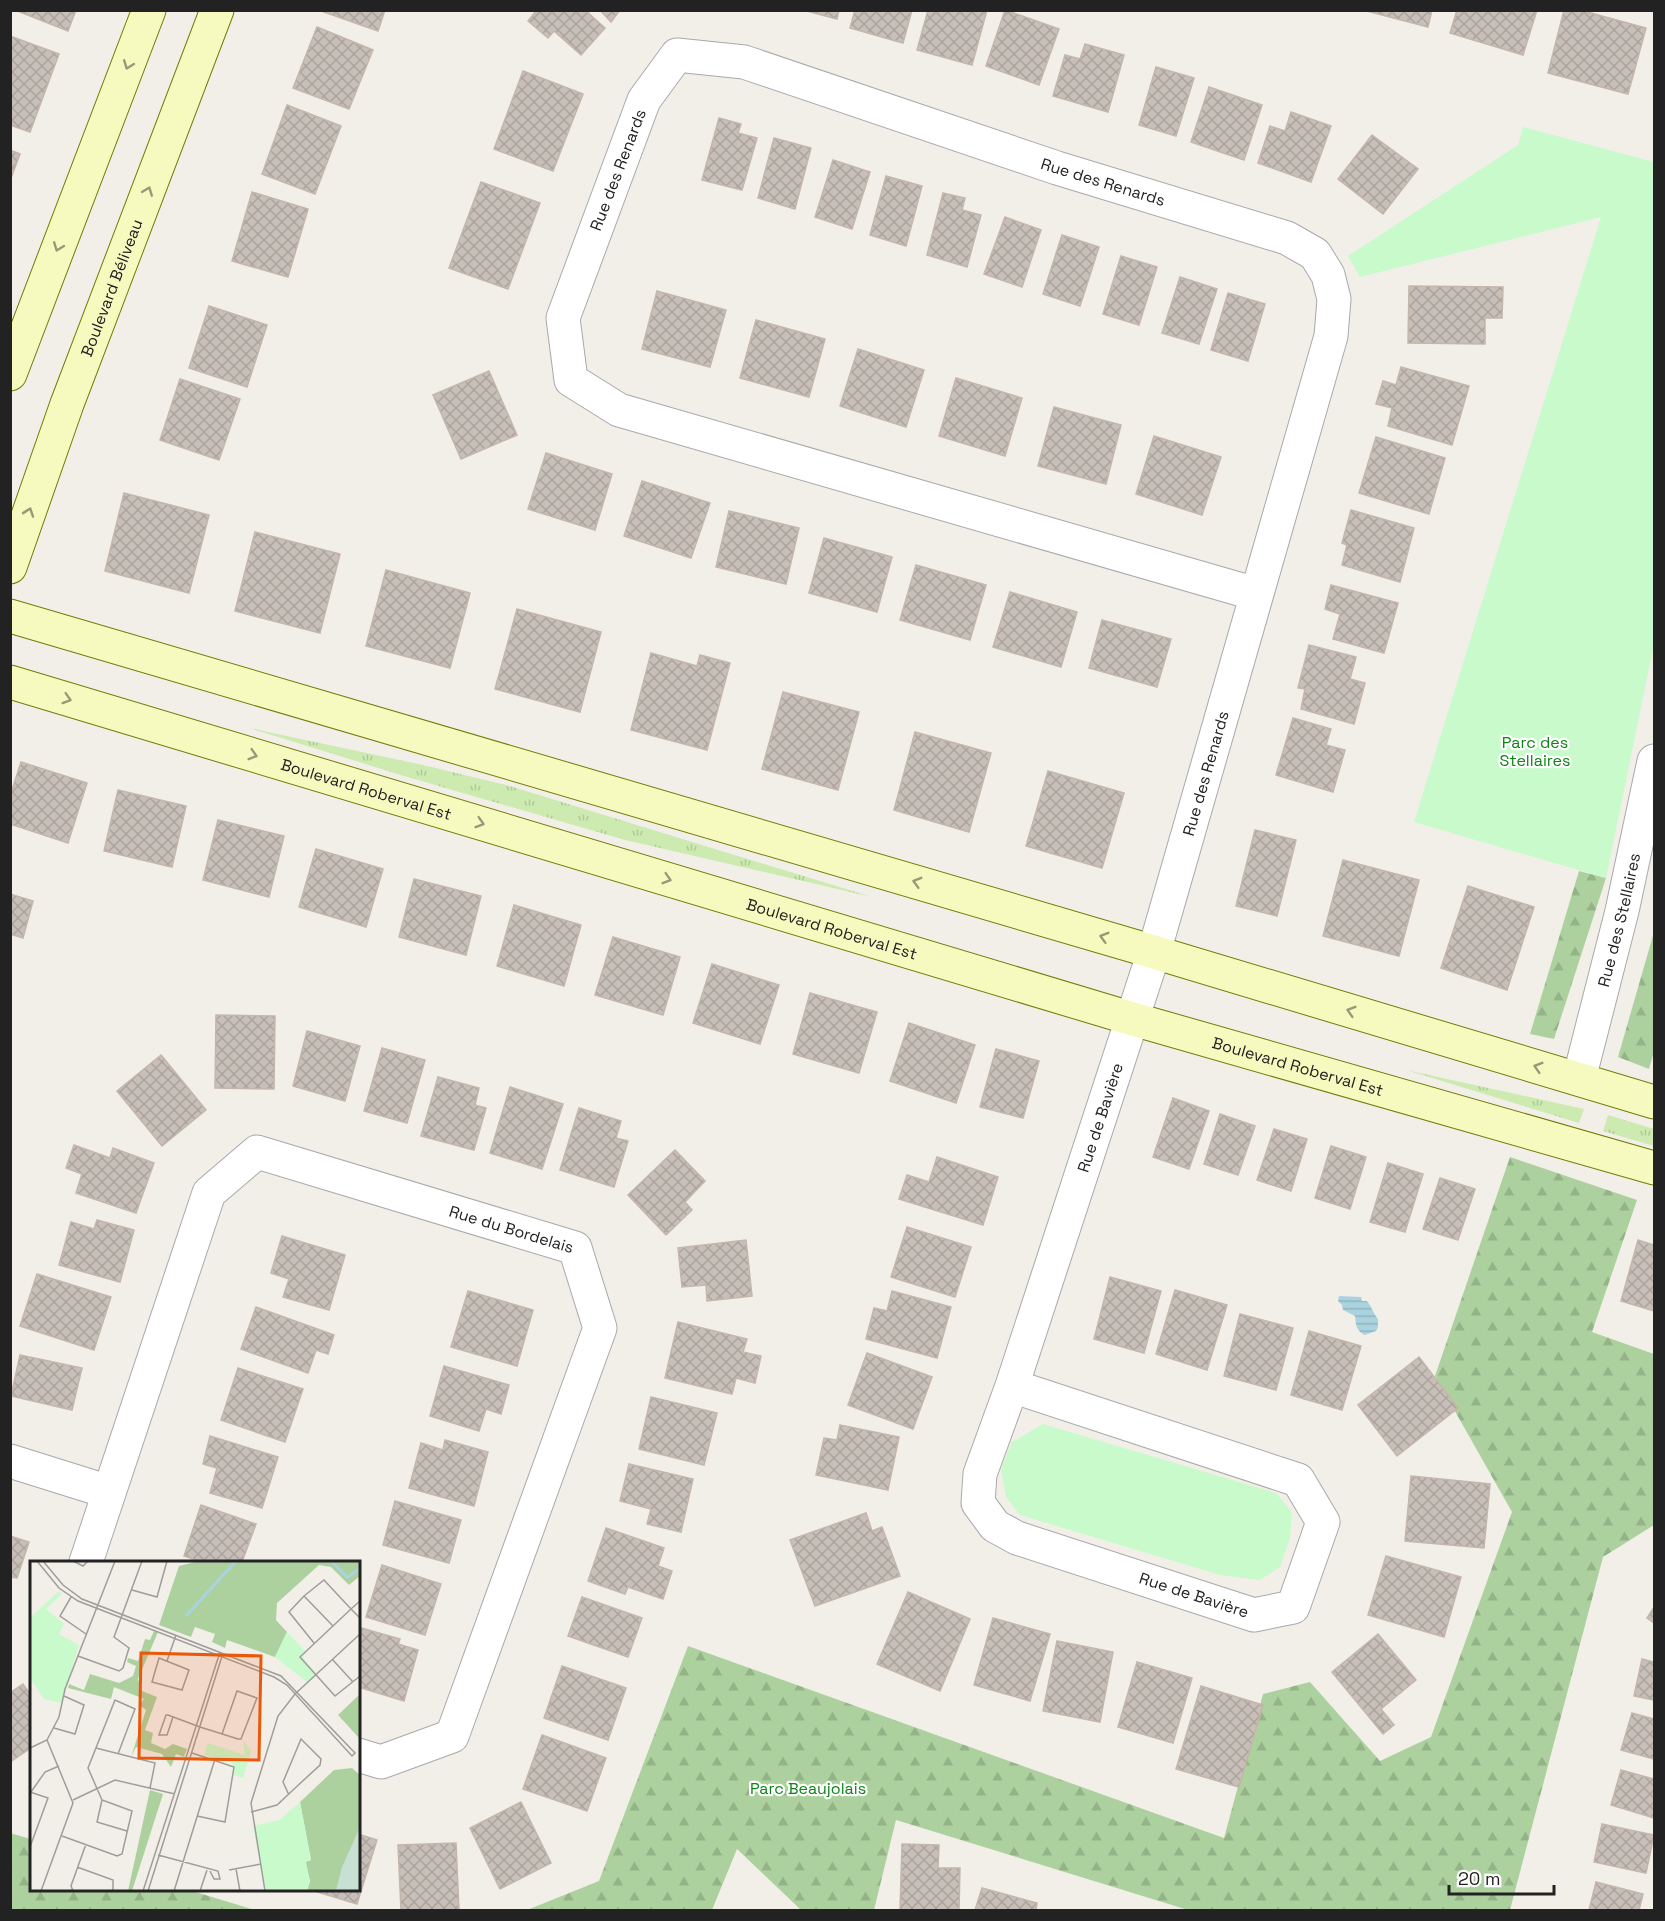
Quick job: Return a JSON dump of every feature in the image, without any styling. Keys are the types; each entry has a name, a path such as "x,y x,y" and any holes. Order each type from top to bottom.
{"street":[{"path":"10,374 148,10"},
{"name":"Boulevard Béliveau","path":"10,567 71,393 217,10"},
{"name":"Rue des Renards","path":"1154,952 1332,336 1334,299 1328,275 1316,254 1287,238 1057,168 744,62 677,55 644,99 563,318 571,380 619,410 1256,594"},
{"path":"10,616 1154,952 1654,1102"},
{"name":"Boulevard Roberval Est","path":"10,682 1133,1019 1654,1168"},
{"name":"Rue des Stellaires","path":"1579,1079 1622,911 1654,761"},
{"name":"Rue de Bavière","path":"1012,1386 1298,1480 1323,1522 1293,1607 1254,1615 1017,1538 995,1526 978,1503 980,1474 1012,1386 1154,952"},
{"name":"Rue du Bordelais","path":"87,1561 209,1193 257,1152 575,1248 600,1328 452,1736 381,1762 360,1756"},
{"path":"10,1461 109,1492"}],"green space":[{"name":"Parc des Stellaires","path":"1523,127 1654,162 1654,644 1606,878 1414,822 1601,217 1360,277 1348,256 1518,145"},
{"path":"249,728 506,785 872,897 625,840"},
{"path":"1579,871 1606,878 1554,1039 1530,1034"},
{"path":"1654,932 1654,1052 1649,1069 1618,1057"},
{"path":"1406,1070 1584,1109 1579,1123"},
{"path":"1608,1115 1654,1129 1654,1146 1603,1131"},
{"name":"Parc Beaujolais","path":"1510,1157 1637,1200 1592,1332 1654,1354 1654,1525 1603,1557 1510,1910 1188,1910 896,1820 874,1910 801,1910 737,1849 712,1910 527,1910 599,1881 688,1646 1224,1838 1263,1694 1310,1682 1380,1761 1431,1737 1512,1512 1435,1376"},
{"path":"1043,1424 1276,1493 1292,1512 1290,1538 1280,1567 1260,1580 1220,1575 1020,1515 1006,1497 1001,1469 1012,1442"},
{"path":"10,1833 30,1839 30,1891 192,1891 255,1910 11,1910"}],"water":[{"path":"1339,1296 1361,1297 1362,1301 1367,1301 1378,1319 1376,1331 1365,1335 1360,1332 1355,1316 1343,1310 1338,1301"}],"building":[{"path":"15,10 76,10 68,31"},
{"path":"325,10 385,10 378,31 324,12"},
{"path":"537,10 585,10 605,28 581,55 554,31 548,38 528,21"},
{"path":"600,10 620,10 611,22"},
{"path":"803,10 839,10 837,19"},
{"path":"855,10 912,10 903,43 850,28"},
{"path":"928,10 987,10 972,65 917,50"},
{"path":"1005,10 1059,29 1039,85 986,66"},
{"path":"1363,10 1432,10 1428,27"},
{"path":"1457,10 1537,10 1523,55 1450,33"},
{"path":"1564,10 1580,10 1646,28 1628,94 1548,73"},
{"path":"317,27 373,50 349,109 293,88"},
{"path":"10,36 59,54 30,132 10,125"},
{"path":"1085,44 1124,55 1108,112 1053,96 1065,55 1080,59"},
{"path":"1156,67 1194,78 1176,136 1139,125"},
{"path":"523,71 583,94 553,171 494,149"},
{"path":"1209,87 1262,105 1244,160 1191,142"},
{"path":"287,105 341,126 315,194 262,174"},
{"path":"1291,112 1331,126 1311,182 1258,163 1270,126 1285,131"},
{"path":"719,118 741,124 738,133 757,138 742,190 702,180"},
{"path":"1372,135 1418,169 1383,214 1338,179"},
{"path":"774,138 811,148 795,209 758,198"},
{"path":"10,150 20,154 10,181"},
{"path":"833,160 870,172 852,229 815,217"},
{"path":"886,176 922,186 906,246 870,235"},
{"path":"481,182 540,203 508,289 449,268"},
{"path":"252,192 308,209 288,277 232,261"},
{"path":"943,193 965,198 962,210 981,215 967,267 927,255"},
{"path":"1005,217 1041,230 1022,287 984,274"},
{"path":"1062,235 1099,247 1080,306 1043,294"},
{"path":"1121,256 1157,267 1139,325 1103,314"},
{"path":"1180,277 1217,289 1199,344 1162,333"},
{"path":"1409,286 1503,287 1502,318 1485,318 1485,344 1408,343"},
{"path":"657,291 726,310 710,367 642,349"},
{"path":"1228,293 1265,304 1248,361 1211,350"},
{"path":"209,306 267,325 247,387 189,368"},
{"path":"756,320 825,339 809,397 740,378"},
{"path":"858,349 924,370 906,427 840,406"},
{"path":"1401,367 1469,386 1452,445 1388,426 1392,408 1376,404 1383,381 1396,385"},
{"path":"489,371 517,435 461,459 433,395"},
{"path":"956,378 1022,398 1005,456 939,436"},
{"path":"180,379 240,399 219,460 160,440"},
{"path":"1054,407 1121,425 1106,484 1038,466"},
{"path":"1154,436 1221,457 1202,515 1136,494"},
{"path":"1376,437 1445,458 1429,514 1359,493"},
{"path":"546,453 612,474 595,530 528,509"},
{"path":"642,481 710,503 691,558 624,536"},
{"path":"124,493 209,515 189,593 105,571"},
{"path":"1351,510 1414,528 1400,582 1342,565 1347,545 1342,543"},
{"path":"729,511 799,528 786,584 716,567"},
{"path":"255,532 340,554 320,633 235,611"},
{"path":"824,538 892,557 877,612 809,593"},
{"path":"916,565 986,585 970,640 900,620"},
{"path":"386,570 470,593 450,668 366,646"},
{"path":"1331,585 1398,603 1384,653 1333,639 1340,614 1325,609"},
{"path":"1010,592 1077,612 1061,667 993,647"},
{"path":"517,609 601,632 580,712 495,689"},
{"path":"1102,620 1171,639 1157,687 1089,668"},
{"path":"1309,645 1356,657 1350,679 1365,683 1354,724 1301,709 1305,689 1298,688"},
{"path":"651,653 697,666 700,655 730,663 707,750 631,730"},
{"path":"783,692 859,712 838,790 762,769"},
{"path":"1293,718 1331,729 1326,745 1345,750 1333,792 1276,775"},
{"path":"915,732 991,753 969,832 894,810"},
{"path":"21,762 87,783 68,843 10,824 10,796"},
{"path":"1048,771 1124,793 1102,868 1026,846"},
{"path":"118,790 186,806 172,867 104,851"},
{"path":"218,820 284,836 269,897 203,880"},
{"path":"1255,830 1296,840 1277,916 1236,906"},
{"path":"316,849 383,869 366,927 299,907"},
{"path":"1343,860 1419,880 1399,956 1323,936"},
{"path":"414,879 481,896 466,955 399,937"},
{"path":"1468,886 1534,907 1507,990 1441,968"},
{"path":"10,894 33,901 23,938 10,934"},
{"path":"514,905 581,925 564,986 497,966"},
{"path":"613,937 680,957 663,1015 595,995"},
{"path":"712,964 779,985 760,1044 693,1023"},
{"path":"810,993 877,1012 859,1073 793,1054"},
{"path":"216,1015 275,1016 274,1089 215,1088"},
{"path":"909,1023 975,1045 956,1103 890,1081"},
{"path":"307,1031 360,1046 345,1101 293,1086"},
{"path":"382,1048 425,1060 407,1123 364,1111"},
{"path":"996,1049 1039,1061 1023,1118 980,1107"},
{"path":"161,1055 206,1110 162,1146 117,1091"},
{"path":"438,1077 479,1088 475,1105 486,1108 474,1150 421,1136"},
{"path":"510,1087 563,1104 542,1169 490,1153"},
{"path":"1173,1098 1209,1111 1189,1169 1153,1157"},
{"path":"579,1108 621,1121 616,1138 628,1141 614,1187 560,1170"},
{"path":"1220,1114 1255,1126 1238,1175 1204,1164"},
{"path":"1274,1129 1307,1139 1291,1191 1257,1180"},
{"path":"74,1145 110,1158 113,1148 154,1163 136,1213 76,1193 82,1174 66,1168"},
{"path":"1331,1146 1366,1157 1350,1209 1315,1198"},
{"path":"675,1150 705,1181 685,1202 692,1210 666,1235 628,1195"},
{"path":"937,1157 998,1177 983,1225 899,1199 907,1175 929,1182"},
{"path":"1388,1163 1423,1174 1405,1232 1370,1222"},
{"path":"1440,1178 1475,1189 1458,1240 1423,1229"},
{"path":"97,1220 134,1230 120,1282 59,1265 71,1222 94,1229"},
{"path":"907,1227 971,1247 955,1297 891,1277"},
{"path":"282,1236 345,1255 329,1310 283,1297 289,1279 271,1273"},
{"path":"746,1240 752,1296 707,1301 706,1285 682,1287 678,1248"},
{"path":"1638,1240 1654,1245 1654,1311 1621,1301"},
{"path":"37,1274 111,1297 94,1350 20,1326"},
{"path":"1110,1277 1161,1291 1144,1353 1094,1339"},
{"path":"1175,1290 1227,1305 1207,1370 1156,1354"},
{"path":"468,1291 533,1310 517,1366 451,1347"},
{"path":"892,1291 951,1307 937,1358 866,1339 874,1308 887,1311"},
{"path":"256,1307 334,1335 328,1354 316,1350 308,1373 241,1349"},
{"path":"1240,1314 1293,1328 1276,1390 1224,1376"},
{"path":"678,1322 747,1339 743,1352 761,1356 755,1383 736,1378 732,1394 665,1378"},
{"path":"1309,1331 1361,1346 1342,1410 1291,1395"},
{"path":"867,1353 932,1377 913,1429 848,1405"},
{"path":"20,1355 82,1368 72,1410 11,1396"},
{"path":"1419,1357 1458,1408 1397,1456 1358,1405"},
{"path":"444,1366 509,1385 501,1414 486,1409 479,1431 430,1416"},
{"path":"238,1368 303,1389 285,1442 221,1420"},
{"path":"651,1397 717,1413 704,1465 639,1449"},
{"path":"840,1425 899,1437 888,1490 816,1475 824,1438 837,1440"},
{"path":"210,1436 278,1457 262,1508 210,1493 217,1468 203,1464"},
{"path":"445,1440 488,1452 474,1506 409,1488 421,1443 443,1450"},
{"path":"629,1464 693,1479 681,1532 647,1524 651,1509 620,1501"},
{"path":"1411,1476 1490,1484 1484,1548 1405,1541"},
{"path":"395,1501 461,1520 449,1563 383,1545"},
{"path":"201,1505 256,1524 242,1561 200,1561 184,1556"},
{"path":"866,1513 872,1531 882,1527 900,1576 815,1606 790,1540"},
{"path":"606,1528 664,1548 658,1566 672,1571 663,1599 628,1587 625,1594 588,1581"},
{"path":"10,1536 29,1542 17,1578 10,1577"},
{"path":"1386,1556 1461,1577 1444,1637 1368,1615"},
{"path":"382,1565 441,1584 425,1635 366,1617"},
{"path":"908,1592 970,1619 940,1691 877,1664"},
{"path":"582,1597 642,1618 628,1657 568,1636"},
{"path":"1654,1607 1654,1623 1647,1618"},
{"path":"993,1618 1050,1634 1030,1701 974,1685"},
{"path":"360,1628 400,1639 398,1644 418,1650 404,1701 360,1688"},
{"path":"1378,1634 1416,1680 1381,1709 1394,1725 1383,1734 1332,1672"},
{"path":"1057,1641 1113,1652 1100,1722 1043,1711"},
{"path":"1642,1659 1654,1662 1654,1700 1634,1696"},
{"path":"1137,1662 1192,1678 1173,1743 1118,1727"},
{"path":"562,1666 626,1688 608,1740 544,1718"},
{"path":"23,1684 30,1694 30,1748 10,1762 10,1693"},
{"path":"1201,1686 1263,1705 1239,1787 1176,1769"},
{"path":"1632,1713 1654,1719 1654,1759 1621,1750"},
{"path":"542,1735 606,1758 587,1811 523,1789"},
{"path":"1621,1770 1654,1779 1654,1818 1611,1805"},
{"path":"521,1802 551,1863 500,1889 470,1828"},
{"path":"1602,1824 1654,1835 1646,1873 1594,1862"},
{"path":"360,1835 377,1840 357,1904 314,1891 360,1891"},
{"path":"456,1843 459,1910 401,1910 398,1845"},
{"path":"902,1844 939,1845 938,1868 960,1868 959,1910 900,1910"},
{"path":"1596,1882 1643,1894 1639,1910 1589,1910"},
{"path":"982,1888 1037,1903 1036,1910 975,1910"}]}
